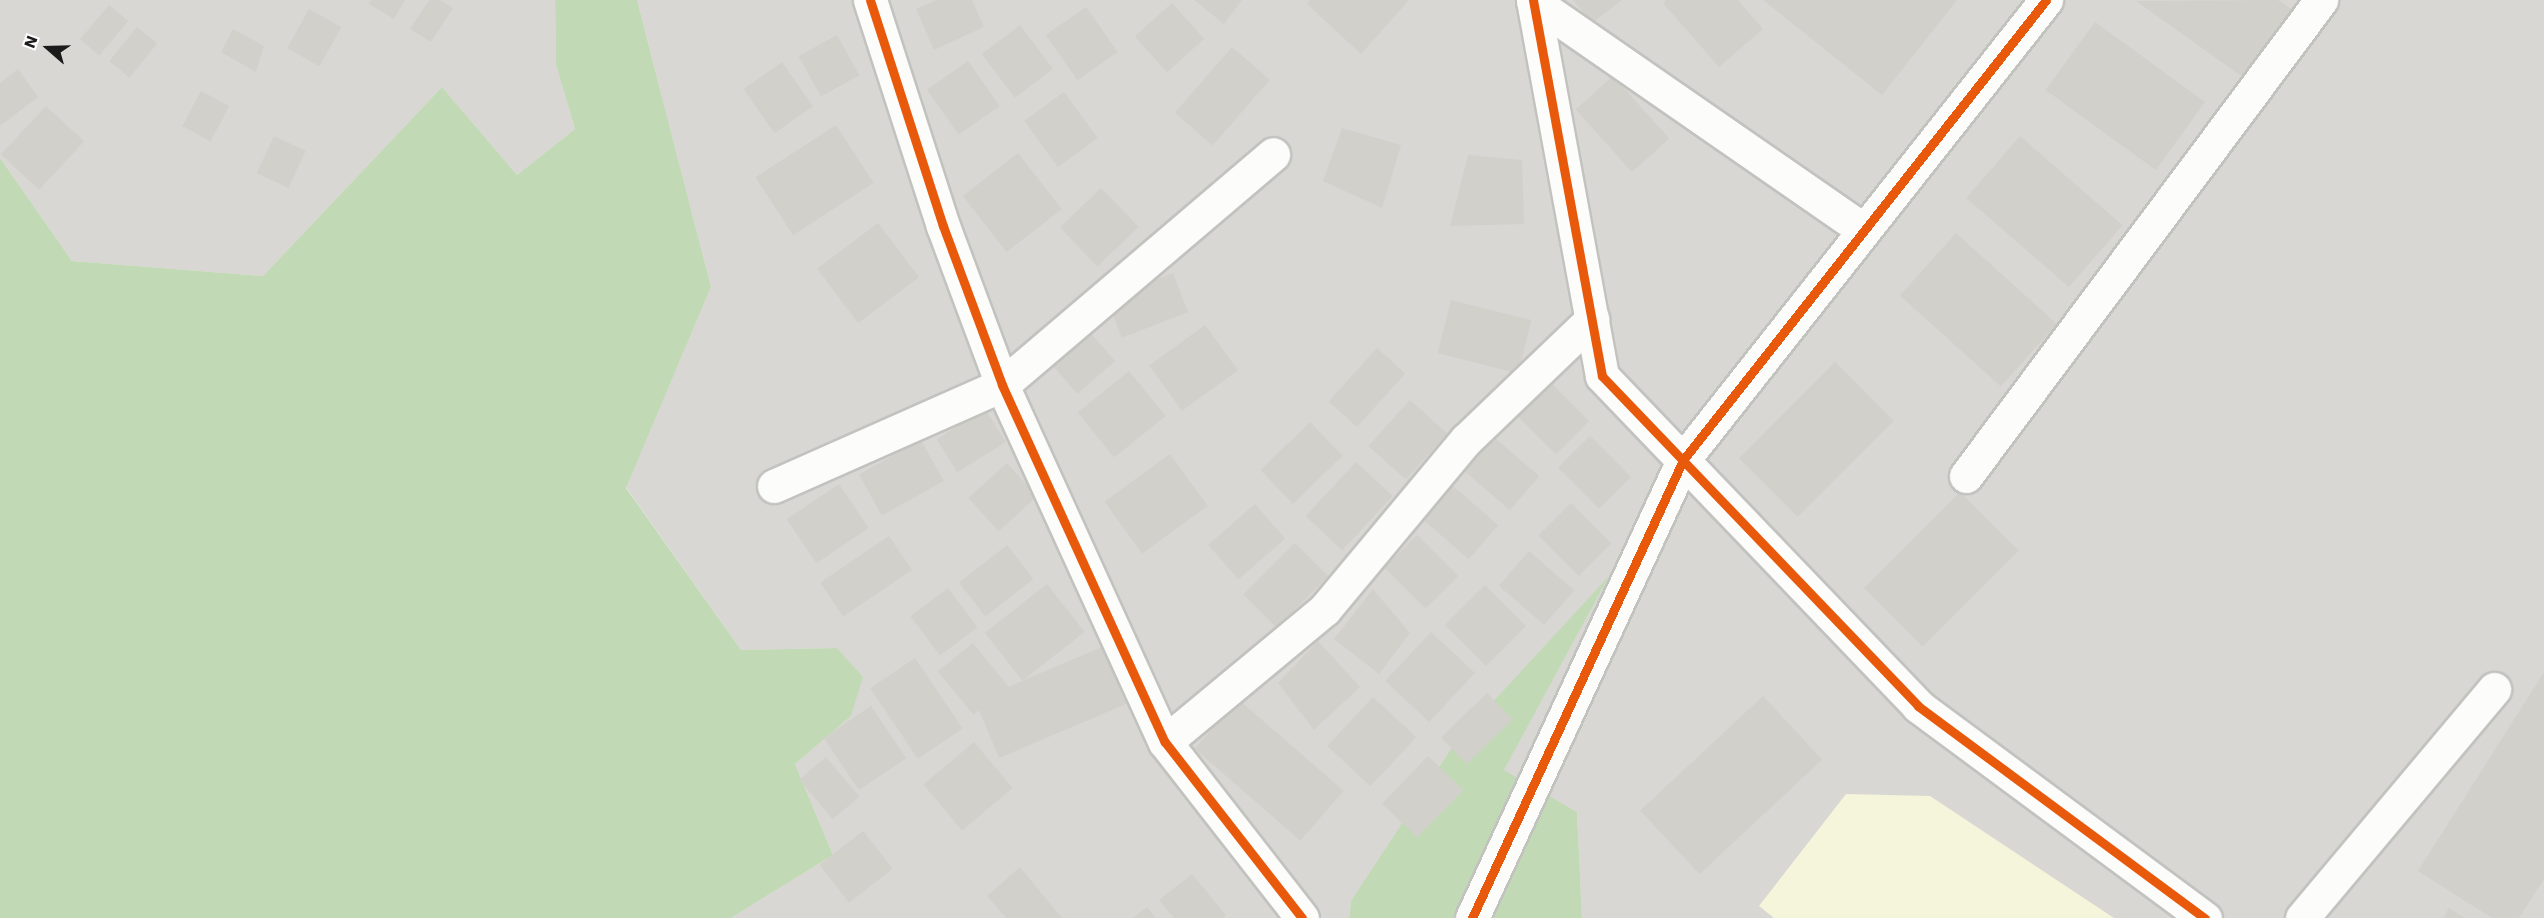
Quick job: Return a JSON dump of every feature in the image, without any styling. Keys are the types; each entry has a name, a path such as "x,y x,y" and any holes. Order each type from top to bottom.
{"street":[{"path":"870,0 936,204 1002,385 1165,742 1302,918"},
{"path":"1472,918 1683,460 2046,0"},
{"path":"1966,476 2321,0"},
{"path":"1533,1 1864,230"},
{"path":"1533,1 1602,376 1918,706 2205,918"},
{"path":"774,486 1002,385 1273,154"},
{"path":"1165,742 1325,609 1466,440 1592,319"},
{"path":"2302,918 2494,689"}],"shaded area":[{"path":"0,0 555,0 556,65 575,129 517,175 442,87 263,276 72,261 0,158"},
{"path":"555,0 637,0 711,287 626,488 741,650 837,648 863,677 851,716 795,764 833,855 731,918 0,918 0,158 72,261 263,276 442,87 517,175 575,129 556,65"},
{"path":"637,0 2544,0 2544,918 1582,918 1577,812 1503,771 1607,579 1351,901 1349,918 731,918 833,855 795,764 851,716 837,648 741,650 626,487 711,287"},
{"path":"1609,576 1504,770 1577,812 1582,918 1349,918 1351,901 1455,743"},
{"path":"1846,794 1930,796 2114,918 1774,918 1759,906"}],"building":[{"path":"371,0 405,0 394,19 369,4"},
{"path":"429,0 440,0 453,8 431,42 410,29"},
{"path":"937,0 972,0 984,27 934,50 916,9"},
{"path":"1194,0 1242,0 1224,24"},
{"path":"1310,0 1409,0 1361,54 1307,4"},
{"path":"1573,0 1622,0 1592,23"},
{"path":"1666,0 1738,0 1763,29 1719,67 1663,3"},
{"path":"1763,0 1957,0 1882,95"},
{"path":"2278,0 2296,12 2247,80 2136,1"},
{"path":"1172,3 1204,39 1167,72 1135,36"},
{"path":"109,5 128,21 99,56 80,39"},
{"path":"1086,7 1118,52 1077,80 1046,35"},
{"path":"309,9 341,27 320,66 287,48"},
{"path":"2095,22 2205,102 2156,170 2046,90"},
{"path":"1020,25 1053,69 1015,98 982,54"},
{"path":"137,27 157,43 130,78 109,61"},
{"path":"233,29 264,46 256,72 221,52"},
{"path":"837,35 859,75 821,97 799,56"},
{"path":"1232,47 1270,80 1213,145 1175,113"},
{"path":"968,61 1000,106 959,135 927,90"},
{"path":"782,62 813,106 774,133 743,89"},
{"path":"18,69 38,97 0,126 0,83"},
{"path":"1613,76 1669,138 1632,172 1576,109"},
{"path":"201,91 229,106 210,141 182,126"},
{"path":"1064,92 1098,138 1058,167 1024,121"},
{"path":"46,106 84,141 39,190 1,154"},
{"path":"836,125 874,183 793,235 755,177"},
{"path":"1342,128 1401,145 1382,208 1323,181"},
{"path":"274,136 306,151 288,188 257,173"},
{"path":"2020,136 2123,225 2069,287 1966,198"},
{"path":"1018,153 1062,209 1007,252 963,196"},
{"path":"1468,155 1522,160 1524,224 1450,226"},
{"path":"1101,188 1139,227 1098,266 1060,228"},
{"path":"878,223 919,277 858,323 817,269"},
{"path":"1956,233 2057,324 2001,386 1900,295"},
{"path":"1173,273 1188,312 1122,338 1107,298"},
{"path":"1451,300 1532,320 1518,373 1438,353"},
{"path":"1205,325 1238,370 1182,411 1149,366"},
{"path":"1088,330 1115,361 1077,394 1050,363"},
{"path":"1377,348 1405,373 1357,427 1329,402"},
{"path":"1835,362 1894,421 1798,517 1739,458"},
{"path":"1129,371 1166,416 1114,458 1078,413"},
{"path":"1548,380 1589,421 1556,454 1515,413"},
{"path":"1410,400 1447,433 1406,480 1369,446"},
{"path":"985,409 1006,442 957,472 937,439"},
{"path":"1310,422 1343,456 1293,504 1260,470"},
{"path":"1590,436 1631,477 1599,509 1558,468"},
{"path":"1494,437 1539,476 1510,510 1464,471"},
{"path":"921,440 944,481 882,516 859,474"},
{"path":"1170,454 1208,506 1142,553 1104,502"},
{"path":"1356,462 1393,496 1342,550 1306,516"},
{"path":"1007,463 1037,496 998,531 968,498"},
{"path":"839,484 869,528 816,563 787,519"},
{"path":"1453,486 1498,525 1469,559 1423,520"},
{"path":"1960,492 2019,551 1923,647 1864,588"},
{"path":"1571,503 1611,543 1579,576 1538,536"},
{"path":"1255,504 1285,539 1238,579 1208,545"},
{"path":"1417,535 1458,576 1425,609 1384,568"},
{"path":"889,536 912,570 843,616 820,582"},
{"path":"1295,543 1328,576 1277,628 1243,595"},
{"path":"1007,545 1033,579 985,616 959,583"},
{"path":"1529,551 1574,590 1544,625 1499,586"},
{"path":"1047,584 1085,632 1022,681 985,633"},
{"path":"1485,585 1526,626 1486,666 1445,625"},
{"path":"948,588 977,627 940,655 910,616"},
{"path":"1373,589 1410,633 1379,674 1334,639"},
{"path":"1431,632 1475,673 1429,722 1385,681"},
{"path":"1318,641 1360,687 1314,730 1278,683"},
{"path":"973,643 1008,687 973,715 938,671"},
{"path":"1102,647 1126,704 999,758 975,701"},
{"path":"915,658 963,728 918,759 870,688"},
{"path":"2544,672 2544,879 2519,918 2492,918 2418,871"},
{"path":"1487,693 1513,720 1467,764 1441,737"},
{"path":"1763,696 1822,760 1699,874 1640,811"},
{"path":"1373,697 1416,737 1370,786 1327,746"},
{"path":"1238,699 1344,791 1300,841 1195,749"},
{"path":"871,706 906,758 859,790 824,738"},
{"path":"974,742 1013,788 962,830 923,784"},
{"path":"1428,756 1463,790 1417,838 1382,803"},
{"path":"826,757 859,797 833,819 799,779"},
{"path":"863,831 893,869 849,903 820,865"},
{"path":"1020,867 1062,918 1006,918 987,896"},
{"path":"1192,874 1226,915 1223,918 1174,918 1159,900"},
{"path":"1147,907 1156,918 1133,918"},
{"path":"2449,908 2465,918 2443,918"}],"cycle path":[{"path":"870,0 943,226 1002,385 1165,742 1302,918"},
{"path":"1533,0 1602,376 1918,706 2205,918"},
{"path":"1472,918 1683,460 2046,0"}]}
